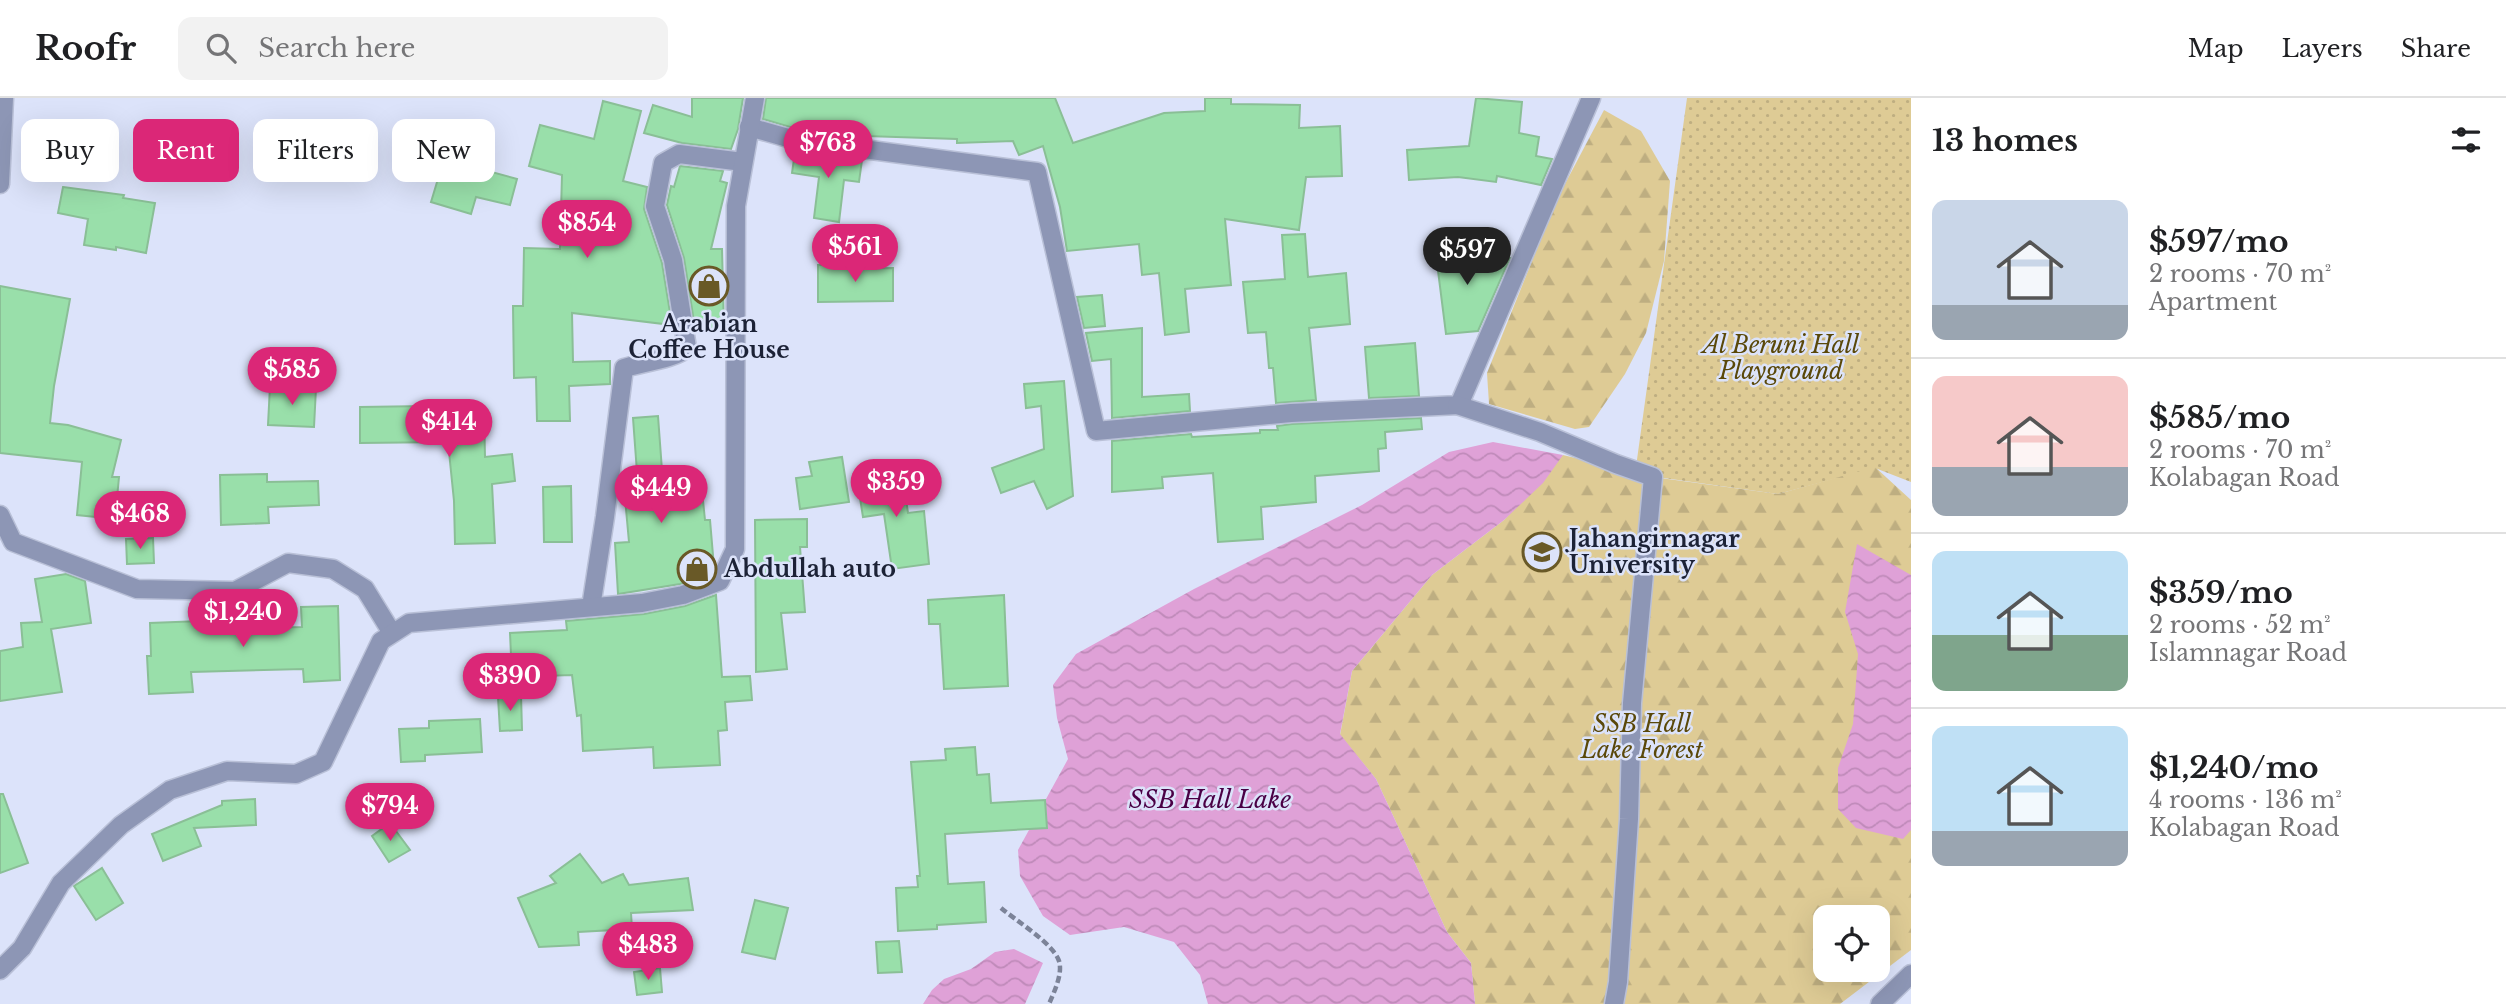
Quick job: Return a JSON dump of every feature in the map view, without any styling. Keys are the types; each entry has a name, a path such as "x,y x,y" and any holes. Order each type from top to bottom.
{"street":[{"path":"0,184 4,98"},
{"path":"0,970 22,948 61,883 121,825 170,790 227,771 296,774 323,762 381,640 409,623 642,603 683,595 720,581 735,549 736,206 755,98"},
{"path":"1457,405 1591,98"},
{"path":"748,127 795,141 1037,172 1096,430 1291,413 1457,405 1541,432 1653,477 1632,703 1629,819 1618,982 1614,1004"},
{"path":"591,607 624,368 649,360 681,355 687,348 673,260 655,206 663,163 679,153 743,162"},
{"path":"0,515 13,542 137,589 235,591 288,563 333,569 365,589 392,634"},
{"path":"1880,1004 1911,974"}],"path":[{"path":"1001,908 1052,949 1059,961 1059,974 1049,1004"}],"green space":[{"name":"Al Beruni Hall Playground","path":"1687,98 1911,98 1911,482 1875,468 1778,494 1635,474"},
{"path":"1604,110 1641,131 1670,181 1664,261 1646,333 1625,374 1589,427 1575,429 1489,404 1487,373 1557,199"},
{"name":"SSB Hall Lake Forest","path":"1563,455 1653,477 1778,494 1875,467 1911,500 1911,950 1890,966 1890,905 1813,905 1813,982 1869,982 1840,1004 1475,1004 1471,963 1447,932 1376,779 1340,735 1352,671 1432,575 1504,520"}],"water":[{"name":"SSB Hall Lake","path":"1493,442 1563,455 1543,483 1504,520 1432,575 1352,671 1340,734 1376,779 1447,932 1471,963 1475,1004 1208,1004 1200,975 1174,942 1124,927 1070,935 1043,916 1020,876 1018,850 1068,759 1057,718 1053,685 1076,654 1194,589 1362,505 1449,452"},
{"path":"1857,544 1911,575 1911,830 1903,839 1856,828 1838,809 1838,768 1853,724 1858,654 1845,612"},
{"path":"1014,949 1043,963 1025,1004 923,1004 932,990 944,979 971,969 995,952"}],"building":[{"path":"692,98 743,98 738,129 731,149 682,143 644,133 653,105 692,117"},
{"path":"766,98 1055,98 1073,143 1164,113 1205,111 1205,98 1231,98 1231,104 1300,105 1299,128 1340,126 1342,176 1306,177 1299,230 1225,219 1231,285 1185,289 1189,332 1165,335 1159,273 1142,275 1139,244 1067,251 1060,207 1043,146 1019,155 1013,141 957,143 957,139 866,138 797,129 763,119"},
{"path":"1476,98 1522,102 1519,133 1539,137 1536,156 1552,159 1541,185 1497,176 1496,182 1458,177 1409,180 1407,150 1469,146"},
{"path":"603,101 641,111 623,181 647,187 644,209 662,263 672,325 572,313 573,362 610,361 610,384 569,386 570,421 537,421 536,377 514,378 513,306 523,306 524,248 560,249 562,175 529,166 540,125 594,139"},
{"path":"795,152 862,160 859,182 844,180 839,222 814,218 819,177 792,173"},
{"path":"680,166 723,171 720,181 727,183 711,249 722,249 724,331 695,328 684,258 667,205 671,186 674,187"},
{"path":"495,173 517,179 510,205 476,197 471,214 431,202 437,182 495,182"},
{"path":"63,187 124,195 123,198 155,203 146,253 116,247 116,250 84,245 88,219 58,213"},
{"path":"1305,234 1308,277 1346,273 1350,324 1309,328 1316,400 1276,403 1266,332 1248,333 1243,282 1285,279 1282,235"},
{"path":"1435,247 1510,258 1478,331 1446,334"},
{"path":"818,265 842,265 842,269 893,268 893,301 818,302"},
{"path":"0,286 70,299 50,423 68,425 121,440 112,477 119,477 115,519 77,515 82,462 0,453"},
{"path":"1102,295 1105,326 1084,328 1077,297"},
{"path":"1142,328 1142,397 1189,394 1190,411 1112,418 1111,359 1092,361 1086,333"},
{"path":"1415,343 1419,396 1369,398 1365,347"},
{"path":"1064,381 1073,496 1047,509 1034,481 1001,493 992,468 1044,449 1041,406 1026,408 1024,384"},
{"path":"270,386 316,388 314,427 268,425"},
{"path":"426,406 426,411 484,410 485,457 512,454 515,481 492,484 495,543 455,544 448,442 360,443 360,407"},
{"path":"658,416 666,494 702,491 705,520 710,520 714,567 712,572 680,584 618,594 615,543 629,542 624,487 638,486 633,418"},
{"path":"1421,418 1422,429 1385,432 1386,448 1378,449 1379,471 1315,476 1316,502 1261,507 1263,539 1218,542 1213,473 1162,477 1163,488 1112,492 1112,441 1191,434 1192,437 1260,433 1260,430 1278,430 1277,426 1292,424"},
{"path":"842,457 849,502 800,509 796,478 812,476 809,462"},
{"path":"902,472 908,513 924,511 929,564 892,569 884,514 863,517 857,479"},
{"path":"267,474 267,482 318,481 319,505 268,507 269,523 221,525 220,475"},
{"path":"571,486 572,542 544,542 543,487"},
{"path":"807,519 807,547 800,547 805,612 781,613 787,669 756,672 755,520"},
{"path":"153,538 154,563 127,564 126,539"},
{"path":"66,574 85,581 91,623 51,629 62,692 0,701 0,651 23,647 21,623 42,622 35,579"},
{"path":"716,595 722,677 750,676 752,700 725,702 727,730 718,731 720,765 654,768 653,747 583,751 581,715 577,716 572,675 512,677 510,633 567,630 566,621 644,614 685,606"},
{"path":"1004,595 1008,686 944,689 940,624 929,624 928,600"},
{"path":"338,606 340,680 304,682 303,669 191,672 193,692 149,694 147,656 151,656 150,623 254,619 254,628 302,627 301,607"},
{"path":"521,695 522,730 500,731 498,697"},
{"path":"480,719 482,752 425,755 425,761 401,762 399,729 429,728 429,721"},
{"path":"975,747 977,775 989,774 991,803 1045,800 1047,828 945,834 948,884 984,882 986,922 898,931 896,888 918,887 917,876 920,876 911,762 946,760 945,749"},
{"path":"0,794 3,794 28,863 0,873"},
{"path":"255,799 256,825 194,828 201,846 163,861 152,834 222,805 222,801"},
{"path":"390,823 410,850 389,862 372,836"},
{"path":"580,854 602,883 623,874 629,885 688,878 693,910 631,913 632,929 578,932 579,945 539,947 518,898 556,883 550,876"},
{"path":"102,868 123,903 96,920 74,886"},
{"path":"755,900 788,908 775,959 742,952"},
{"path":"899,941 902,972 878,973 876,942"},
{"path":"660,968 662,992 637,995 634,972"}],"place":[{"name":"Arabian Coffee House","path":"709,286"},
{"name":"Jahangirnagar University","path":"1542,552"},
{"name":"Abdullah auto","path":"697,569"}]}
